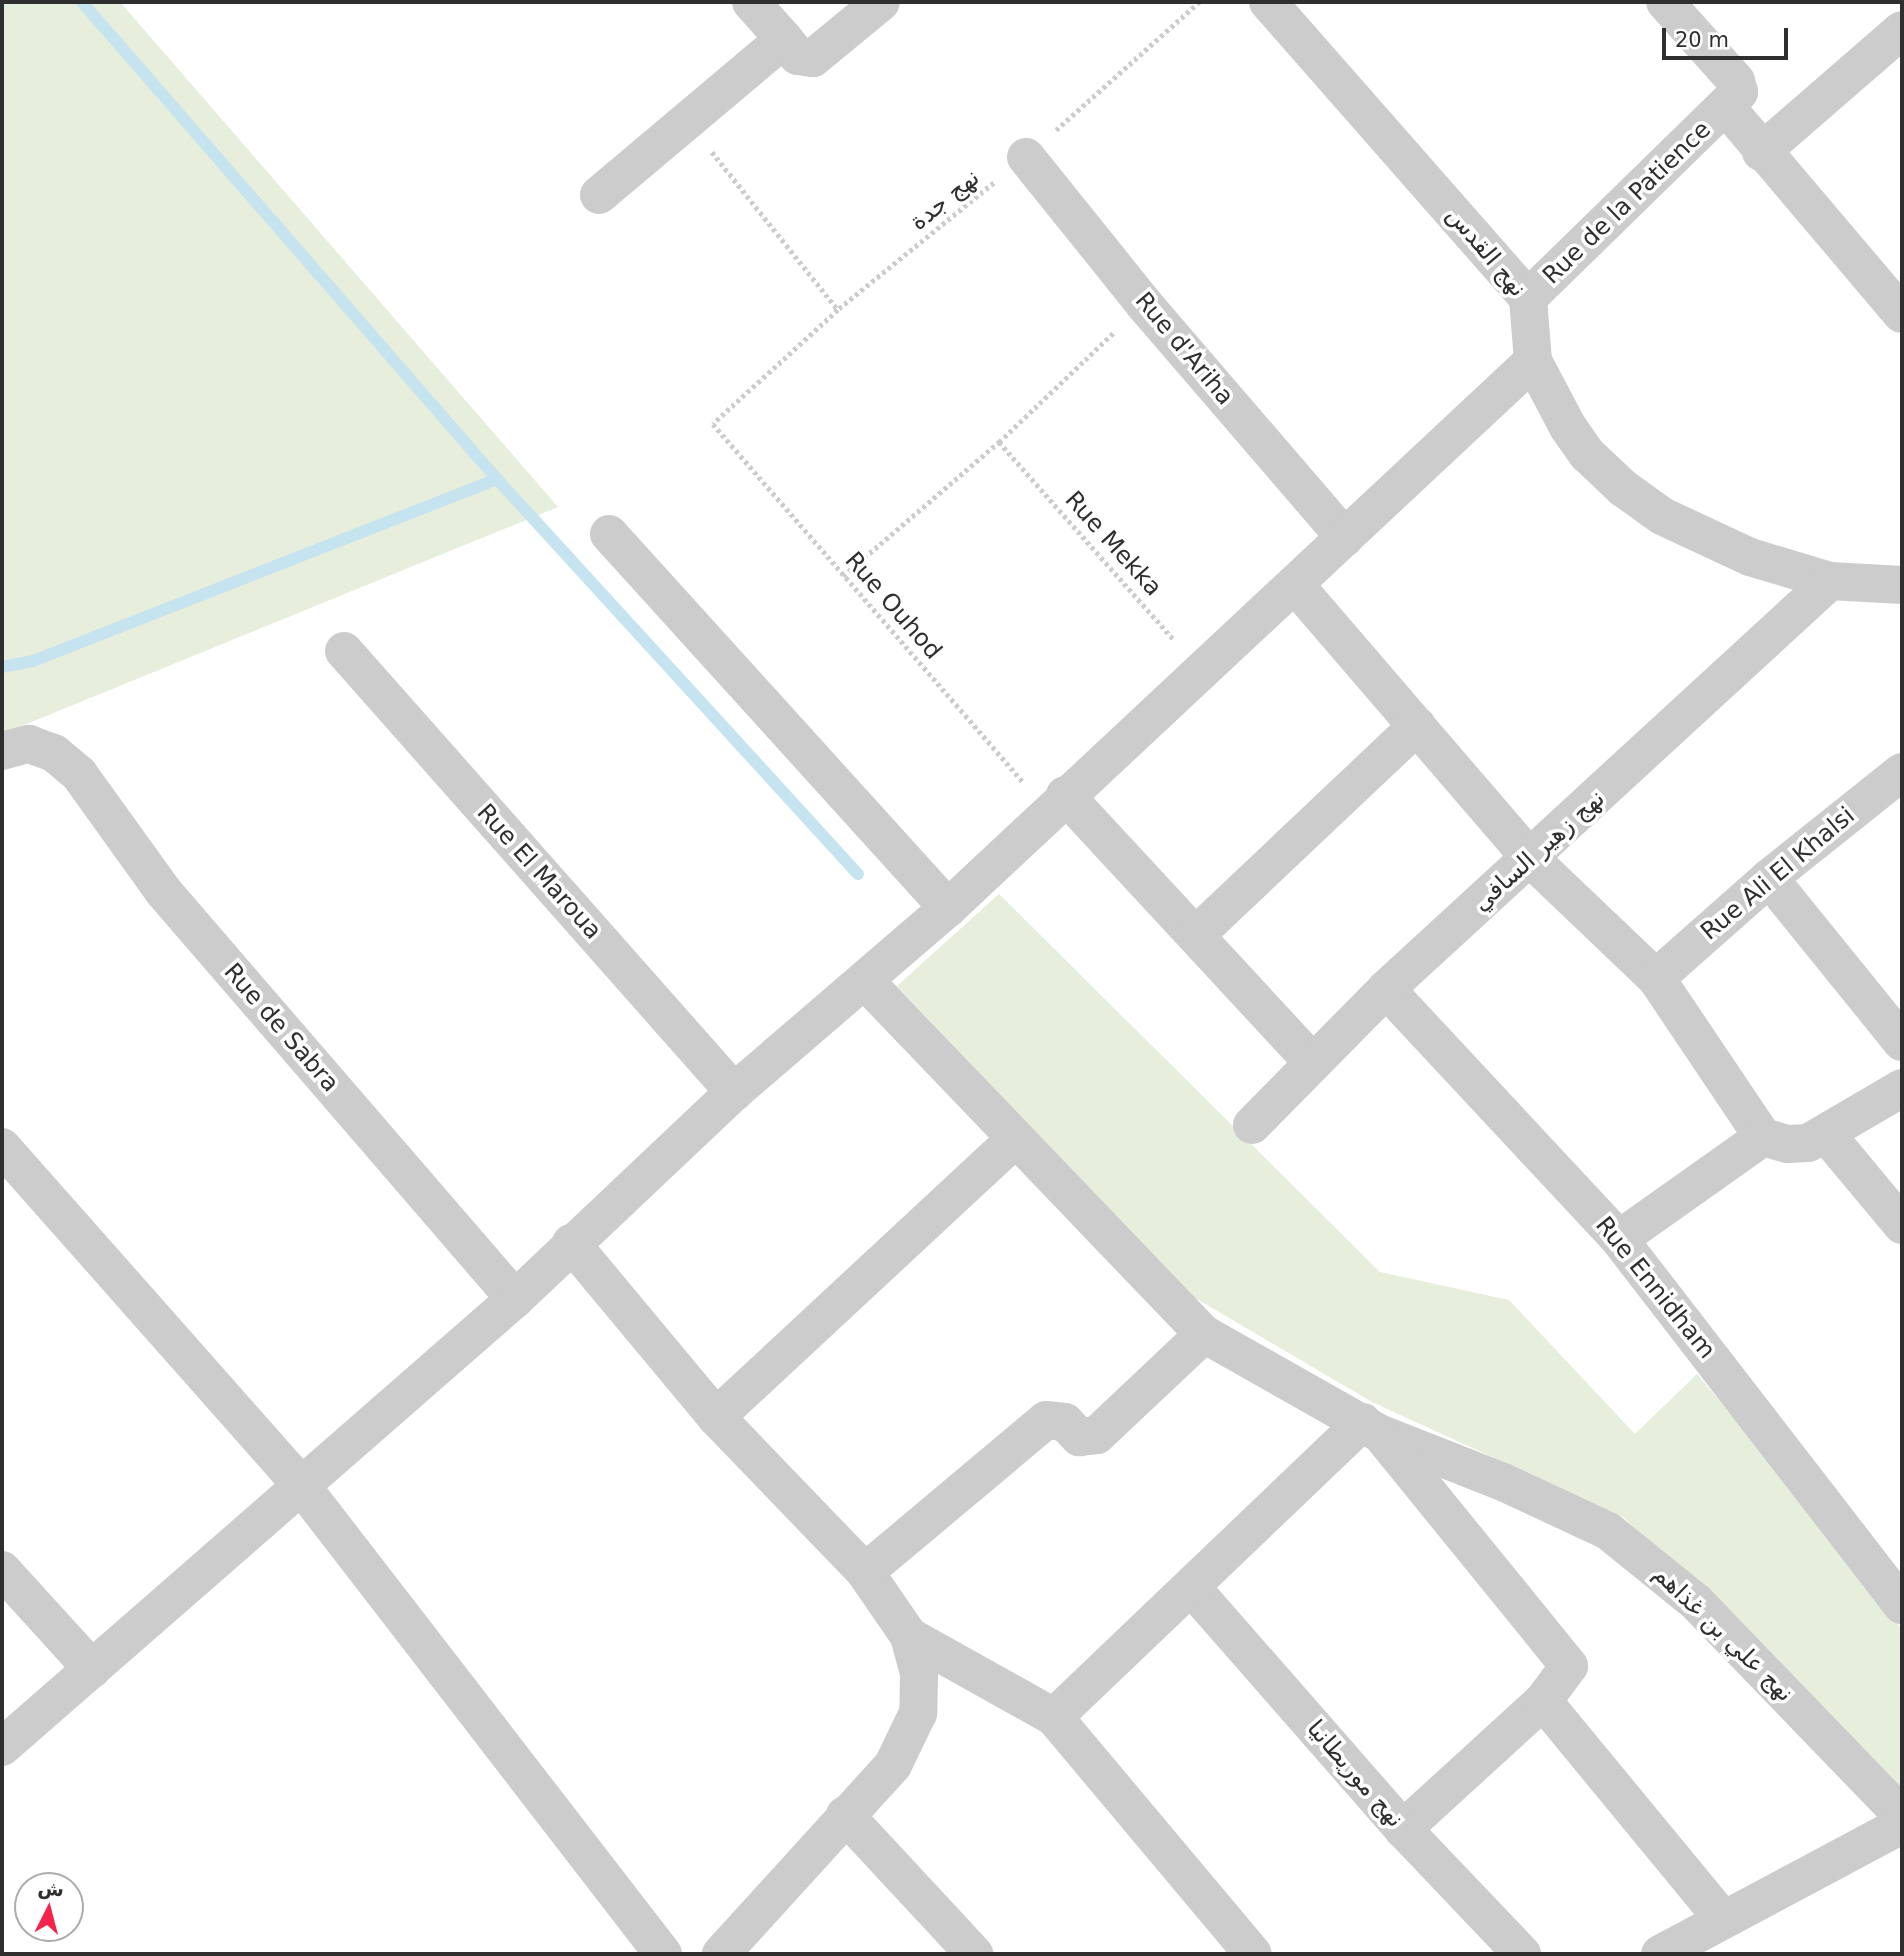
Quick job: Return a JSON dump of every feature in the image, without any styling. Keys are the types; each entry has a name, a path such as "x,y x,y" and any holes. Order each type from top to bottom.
{"street":[{"path":"751,2 799,57 813,58 881,2"},
{"name":"نهج القدس","path":"1268,2 1528,298 1533,361 1568,427 1587,454 1623,488 1662,516 1750,557 1830,582 1902,585"},
{"name":"Rue de la Patience","path":"1528,298 1727,108 1739,92 1735,81 1665,2"},
{"path":"1761,152 1902,30"},
{"path":"599,195 784,39"},
{"name":"Rue de la Patience","path":"1727,108 1761,152 1902,314"},
{"name":"Rue d'Ariha","path":"1026,157 1144,303 1345,538"},
{"path":"2,1747 515,1299 571,1243 734,1092 866,982 948,908 1057,802 1296,586 1533,361"},
{"path":"609,534 948,908"},
{"name":"نهج زهير السافي","path":"1252,1125 1386,989 1532,860 1830,582"},
{"path":"1296,586 1532,860 1656,978 1763,1138 1788,1144 1827,1135 1902,1088"},
{"name":"Rue El Maroua","path":"344,652 734,1092"},
{"path":"1197,934 1417,726"},
{"name":"Rue de Sabra","path":"2,751 29,744 54,753 79,774 163,891 515,1299"},
{"name":"Rue Ali El Khalsi","path":"1656,978 1769,878 1902,772"},
{"path":"1057,802 1197,934 1313,1063"},
{"path":"1769,878 1902,1042"},
{"path":"866,982 1014,1140 1204,1334 1372,1428 1568,1663 1569,1671 1543,1701 1403,1829"},
{"name":"Rue Ennidham","path":"1386,989 1619,1239 1897,1587"},
{"path":"1827,1135 1902,1225"},
{"path":"1619,1239 1763,1138"},
{"path":"716,1417 1014,1140"},
{"path":"2,1147 300,1484 663,1954"},
{"path":"571,1243 716,1417 865,1572 909,1636 919,1674 918,1713 893,1765 721,1954"},
{"path":"865,1572 1046,1420 1065,1422 1079,1437 1097,1435 1204,1334"},
{"path":"1054,1717 1372,1428"},
{"name":"نهج علي بن غذاهم","path":"1372,1428 1503,1482 1608,1531 1696,1602 1902,1815"},
{"path":"2,1570 92,1669"},
{"name":"نهج موريطانيا","path":"1193,1589 1403,1829 1522,1954"},
{"path":"909,1636 1054,1717 1253,1954"},
{"path":"1543,1701 1723,1919"},
{"path":"845,1815 974,1954"},
{"path":"1660,1954 1902,1825"}],"path":[{"name":"نهج جدة","path":"713,424 838,310 1026,157 1199,2"},
{"path":"688,121 838,310"},
{"path":"843,576 999,442 1144,303"},
{"name":"Rue Ouhod","path":"713,424 843,576 1057,802"},
{"name":"Rue Mekka","path":"999,442 1201,670"}],"green space":[{"path":"2,2 120,2 558,507 2,734"},
{"path":"999,894 1380,1272 1509,1300 1635,1434 1697,1374 1877,1588 1902,1631 1902,1793 1623,1517 1372,1402 1190,1295 897,986"}],"waterway":[{"path":"82,2 497,479 858,874"},
{"path":"2,667 33,661 497,479"}]}
